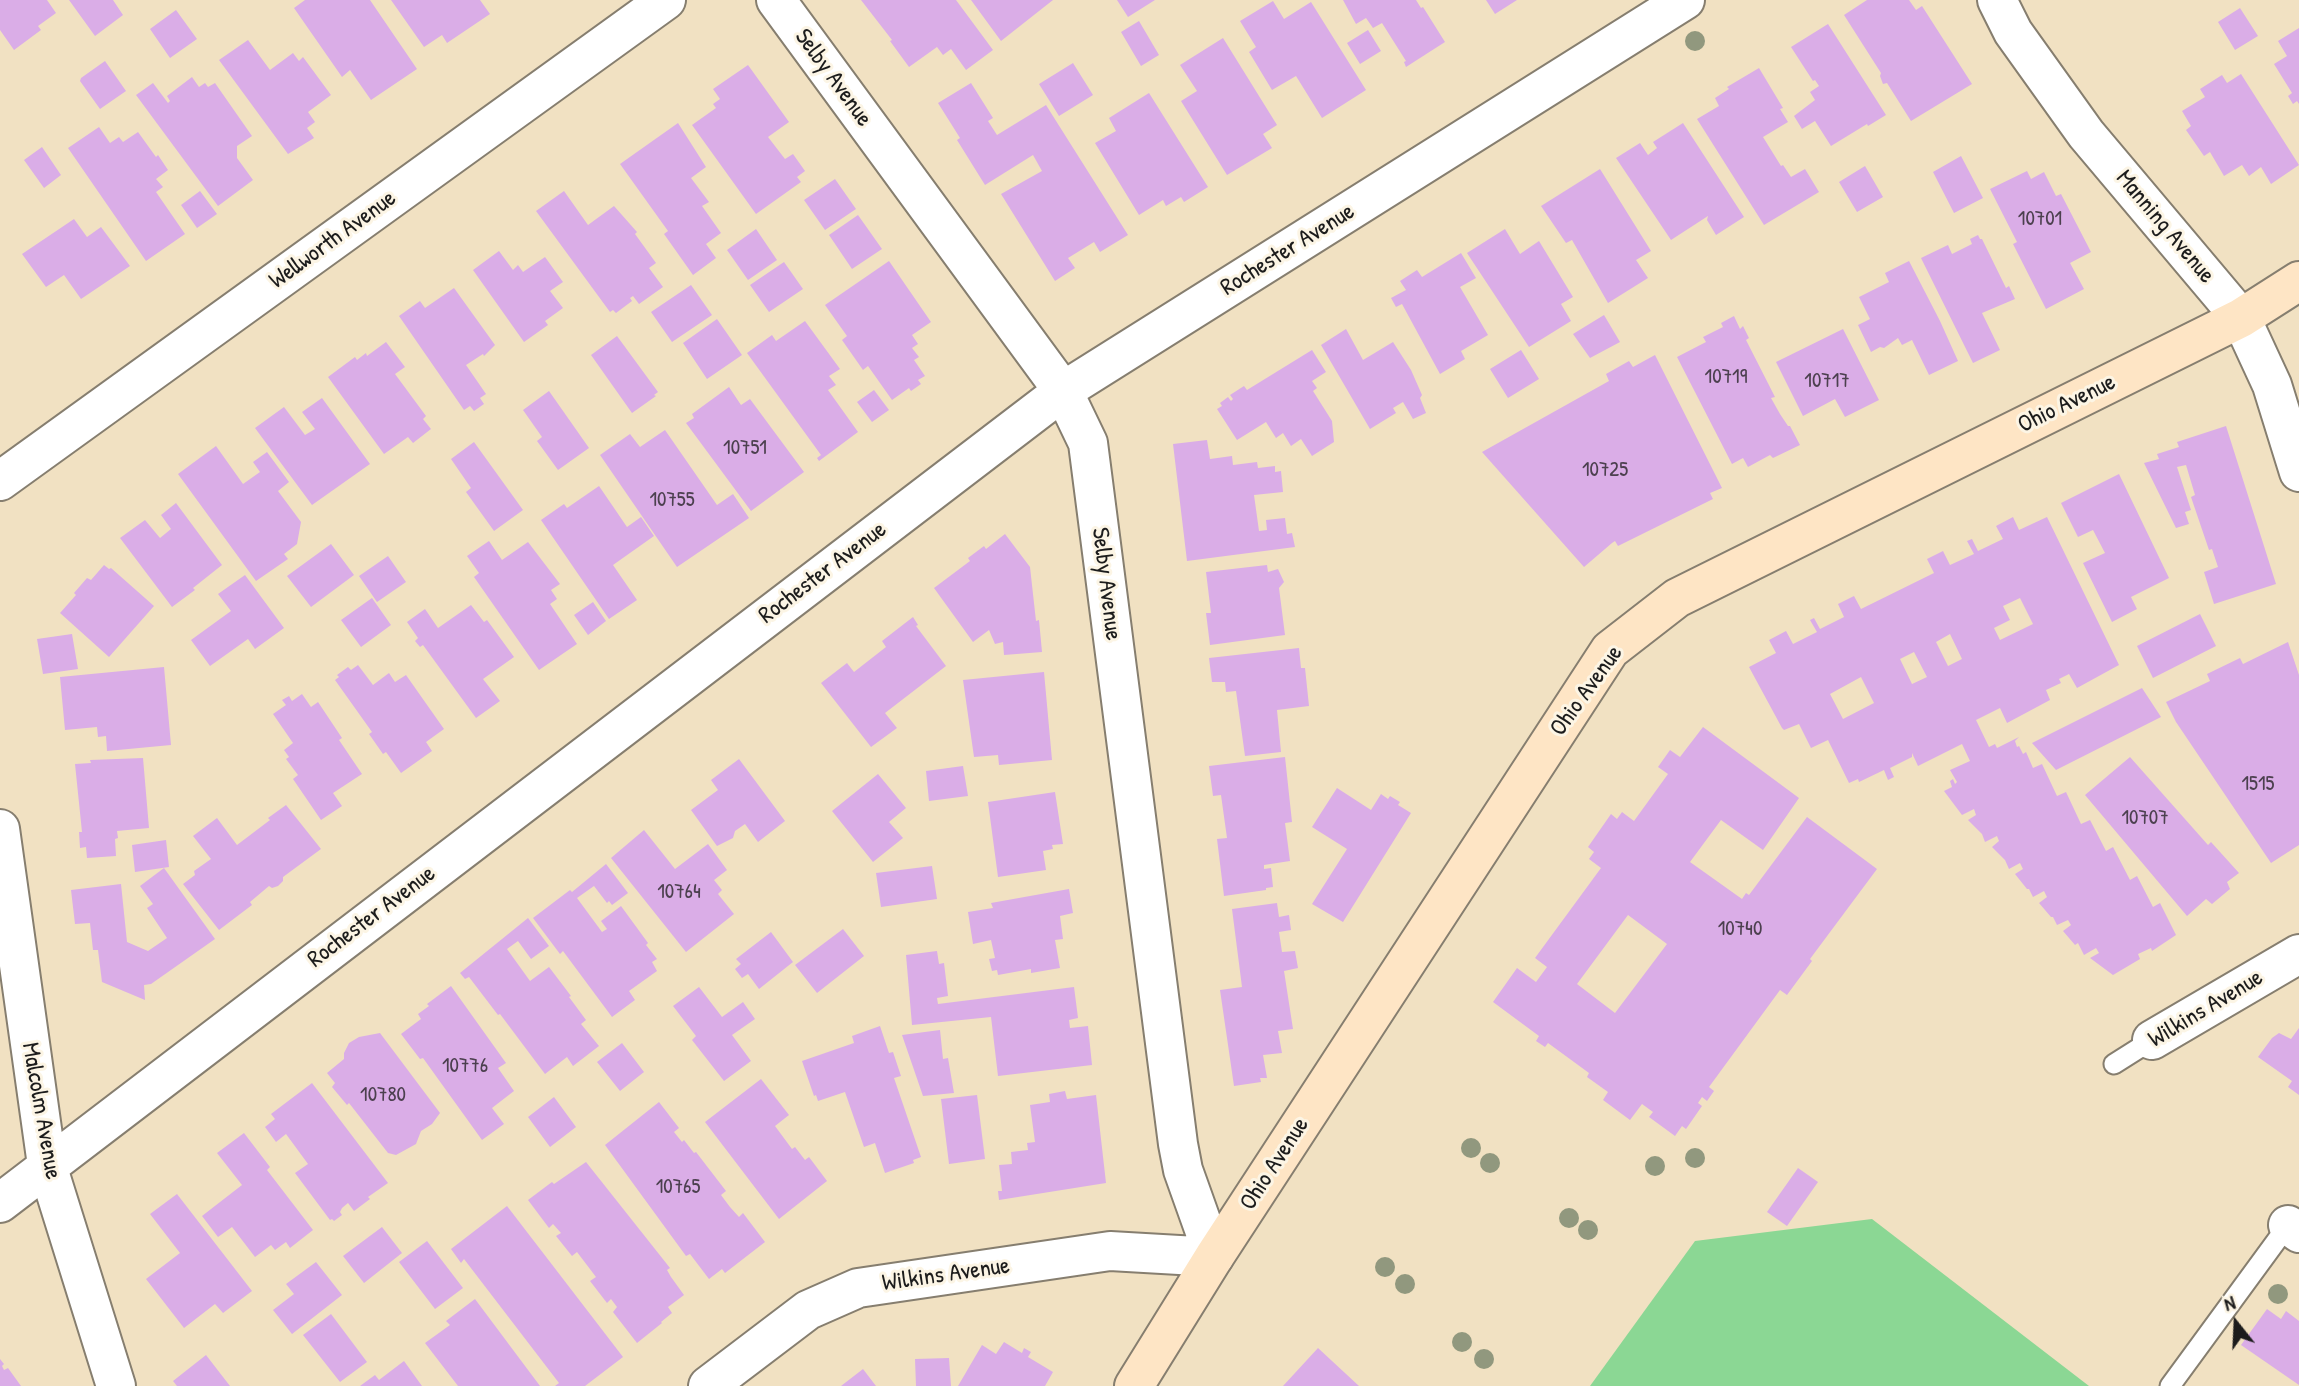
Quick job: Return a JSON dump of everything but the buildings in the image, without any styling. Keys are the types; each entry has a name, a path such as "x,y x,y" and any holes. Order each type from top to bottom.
{"street":[{"name":"Wellworth Avenue","path":"0,481 666,0"},
{"name":"Selby Avenue","path":"776,0 1063,391 1088,443 1178,1144 1183,1170 1214,1257"},
{"name":"Rochester Avenue","path":"0,1203 1063,391 1685,0"},
{"name":"Manning Avenue","path":"1997,0 2013,32 2086,134 2241,318 2272,385 2299,472"},
{"name":"Ohio Avenue","path":"1134,1386 1214,1257 1610,650 1677,598 2241,318 2299,281"},
{"name":"Malcolm Avenue","path":"0,829 47,1166 116,1386"},
{"name":"Wilkins Avenue","path":"2152,1040 2299,954"},
{"name":"Wilkins Avenue","path":"708,1386 808,1310 858,1287 1110,1251 1214,1257"}],"lane":[{"name":"Wilkins Avenue","path":"2114,1064 2152,1040"},
{"path":"2171,1386 2293,1229"}],"green space":[{"path":"1872,1219 2089,1386 1590,1386 1695,1241"}]}
